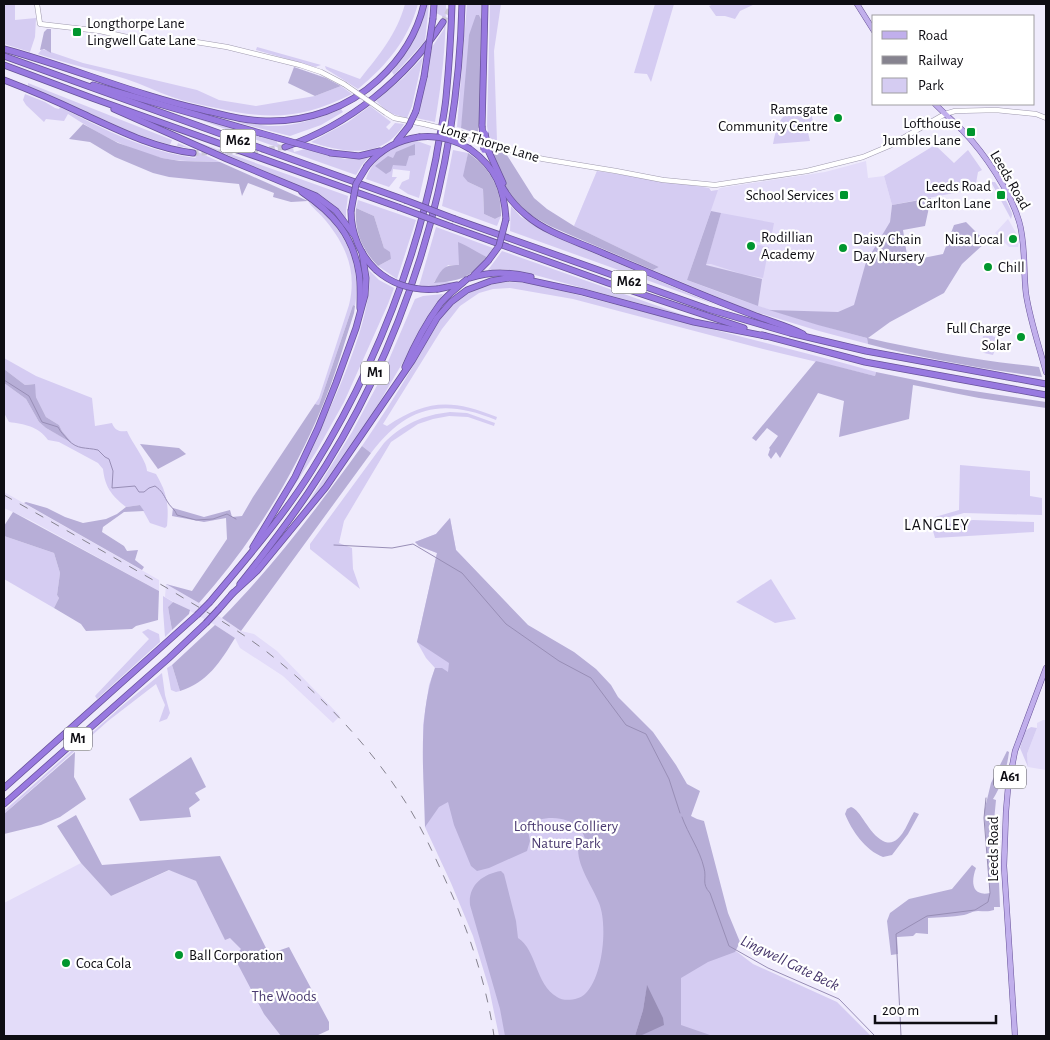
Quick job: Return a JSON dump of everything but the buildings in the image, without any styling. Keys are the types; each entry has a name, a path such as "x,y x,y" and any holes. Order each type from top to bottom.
{"highway":[{"path":"4,49 185,106 244,119 265,121 289,120 328,111 340,106 370,87 399,58 409,42 424,4"},
{"path":"396,143 409,126 416,111 424,77 434,4"},
{"name":"M1","path":"4,788 151,658 210,602 265,537 294,497 330,440 355,394 391,312 416,238 432,175 446,100 452,4"},
{"name":"M1","path":"4,804 169,658 219,609 269,548 309,492 362,402 398,323 433,213 448,145 457,81 462,4"},
{"path":"485,4 482,118 489,166"},
{"path":"284,147 336,124 385,89 418,56 443,22"},
{"name":"M62","path":"4,56 708,309 790,333 866,351 1046,384"},
{"name":"M62","path":"4,65 608,283 765,336"},
{"path":"72,79 331,153 359,156 385,150"},
{"path":"4,80 144,142 193,153"},
{"path":"92,98 135,119 306,191 325,202 344,220 362,252 376,270 393,282 425,290 438,289 490,273 509,272 556,283 583,292"},
{"path":"354,236 351,211 356,184 367,166 396,143 418,137 444,138 461,143 470,149 489,166 510,200 533,221 551,231 757,317 795,329 806,336"},
{"path":"486,150 520,210"},
{"path":"402,374 440,304 450,293 488,261 499,246 506,219 505,202 500,183"},
{"path":"294,187 331,214 349,239 360,273 360,315"},
{"path":"244,562 290,485 333,391 360,315 366,285 362,252"},
{"path":"232,594 257,571 326,487 412,361 443,309 459,296 479,285 508,278 523,279 583,292"},
{"name":"M62","path":"583,292 694,322 765,336 864,362 1046,395"}],"main road":[{"name":"Long Thorpe Lane","path":"37,4 40,24 100,31 140,40 196,42 227,46 321,72 344,84 394,118 469,135 522,154 543,159 669,181 715,185 807,171 863,157 889,146 945,114 961,110 984,109 1036,114 1045,117"},
{"path":"858,4 872,28"},
{"name":"Leeds Road","path":"937,105 972,142 996,174 1010,198 1019,219 1023,239 1026,293 1046,370"},
{"name":"Leeds Road","path":"1015,1036 1004,866 1006,811 1015,751 1046,668"}],"shaded area":[{"name":"Rodillian Academy","path":"866,161 868,178 884,176 892,205 867,338 739,300 687,280 574,226 597,171 709,188 711,191 825,172"},
{"path":"1008,219 1019,238 1018,247 1009,247 995,233"},
{"path":"4,492 159,580 159,591 30,520 4,508"},
{"path":"166,584 241,631 254,634 277,651 340,716 333,723 283,676 240,648 235,638 165,597"},
{"path":"1046,720 1046,770 1028,767 1027,754 1037,728 1037,723"},
{"path":"81,863 111,896 170,870 196,881 225,939 230,937 242,949 281,1036 4,1036 4,903"},
{"path":"647,985 663,1018 664,1025 640,1036 635,1036 643,1010"}],"green space":[{"path":"15,4 15,20 36,18 35,37 30,52 4,44 4,6"},
{"path":"405,4 418,4 414,17 402,40 387,61 358,89 326,69 325,66 360,79 392,35"},
{"path":"427,4 429,4 425,41 394,75 392,72 413,40"},
{"path":"437,4 446,4 446,19 440,92 435,122 416,118 432,47 444,29 442,16 436,13"},
{"path":"467,4 482,4 481,19 479,15 461,128 457,127"},
{"path":"490,4 501,4 494,51 497,141 489,139 487,126"},
{"path":"655,4 674,4 651,82 647,74 634,73"},
{"path":"714,4 755,4 740,11 735,19 716,16 709,6"},
{"path":"476,15 479,15 481,19 480,126 478,126 478,134 461,128 469,35"},
{"path":"47,29 51,29 51,53 44,49 40,50 44,32"},
{"path":"257,47 321,65 315,67 256,50"},
{"path":"42,49 83,63 197,90 219,100 256,106 315,96 341,86 352,94 301,113 270,115 235,112 200,105 166,95 126,79 38,54"},
{"path":"423,57 412,106 407,118 389,113 376,101 403,78"},
{"path":"294,67 326,78 341,86 315,96 288,83"},
{"path":"28,83 172,140 170,145 133,133 28,86"},
{"path":"25,94 55,108 59,109 60,107 142,145 177,155 196,158 189,148 177,146 178,143 220,162 176,160 149,155 113,140 68,114 64,121 46,119 44,122 26,105 23,100"},
{"path":"811,105 814,115 812,116 813,122 806,124 810,141 773,144 777,127 783,117 794,110"},
{"path":"370,106 391,122 386,127 389,130 395,123 404,124 395,136 385,144 362,151 349,151 311,142 348,122"},
{"path":"341,109 343,112 321,125 290,136 236,122 268,126 296,124"},
{"path":"189,116 277,141 277,143 288,149 293,148 294,152 305,149 345,159 369,157 356,175"},
{"path":"83,124 118,143 162,158 180,161 220,162 308,201 291,202 273,197 274,193 248,183 242,196 239,184 169,177 153,173 115,157 90,142 69,139"},
{"path":"417,141 431,146 419,198 399,188 402,182 409,179 410,171 393,169 392,177 397,177 389,187 366,179 369,171 379,158 401,145"},
{"path":"197,142 348,196 346,220 339,211 281,178"},
{"path":"415,144 415,155 409,156 406,166 393,165 391,171 386,174 375,166 388,156 393,158 396,152"},
{"path":"935,145 954,163 968,150 982,170 978,172 975,189 892,205 884,176"},
{"path":"490,147 505,152 534,198 547,209 574,226 659,267 653,270 558,230 535,218 516,201 506,187"},
{"path":"453,150 468,153 466,163 468,182 483,189 484,214 495,219 501,216 497,226 442,206"},
{"path":"468,153 483,165 497,188 501,216 495,219 484,214 483,189 468,182 463,176"},
{"path":"597,171 709,188 711,191 718,190 687,280 776,312 867,338 868,344 746,309 653,270 659,267 574,226"},
{"path":"991,182 995,182 1006,201 1012,213 1011,219"},
{"path":"931,198 925,226 903,230 908,261 943,254 954,225 966,222 986,242 962,264 944,293 890,322 868,338 953,355 1039,367 1042,377 955,363 868,344 867,338 769,310 838,312 854,305 866,262 890,222 892,205"},
{"path":"358,200 416,220 397,279 378,266 391,259 384,248 374,216 356,208"},
{"path":"308,201 332,221 341,233 353,260 356,275 355,306 353,305 319,405 315,404 319,398 349,305 352,282 348,260 340,240 324,218"},
{"path":"511,206 521,217 551,235 716,305 510,231"},
{"path":"356,208 374,216 384,248 390,252 391,259 378,266 363,247 360,240 356,225"},
{"path":"711,211 721,213 706,265 762,279 758,306 687,280"},
{"path":"721,213 774,223 770,244 748,240 748,243 769,247 763,278 706,264"},
{"path":"436,227 493,248 487,257 474,252 459,266 448,265 434,282 454,282 437,286 419,286"},
{"path":"458,242 487,257 475,270 464,277 434,283 443,269 459,265"},
{"path":"502,251 689,317 524,272 502,269 488,270"},
{"path":"369,270 379,280 394,288 344,402 316,452 287,497 293,480 329,411 350,362 365,311 369,289"},
{"path":"507,282 531,283 876,372 875,376 763,349 573,299 510,288 493,289 479,293 460,306 442,329 383,424 387,426 415,411 440,405 453,405 481,411 497,417 496,420 459,409 442,408 412,416 384,437 371,453 362,446 400,388 443,315 468,293 493,284"},
{"path":"443,294 369,420 300,516 352,432 381,378 415,299 423,296"},
{"path":"353,305 355,306 354,313 322,407 284,485 253,534 199,603 166,584 192,591 227,539 226,518 204,522 172,516 173,508 204,517 230,510 232,517 242,516 315,404 319,405"},
{"path":"983,336 995,337 993,355 984,353 981,350"},
{"path":"4,358 36,376 92,398 95,426 112,423 118,430 127,431 145,462 147,471 156,474 163,487 168,511 167,526 165,528 150,523 140,505 126,507 116,499 107,486 103,469 98,463 59,442 48,440 35,429 9,422 4,413 4,383 26,399 39,422 71,442 59,425 46,417 36,397 34,384 25,385 4,369"},
{"path":"816,361 875,376 876,372 954,388 1046,402 1046,408 979,398 913,385 909,419 839,437 844,401 818,393 780,458 776,452 771,459 768,455 769,448 778,436 767,428 756,441 752,438"},
{"path":"4,369 25,385 35,384 36,397 46,417 59,425 72,443 39,422 26,399 4,383"},
{"path":"450,412 467,413 495,423 494,426 468,417 449,416 418,424 391,442 344,521 339,543 352,548 353,569 360,589 310,549 310,544 391,436 422,418"},
{"path":"140,444 179,448 186,454 158,469"},
{"path":"362,446 371,453 241,631 222,618 295,535"},
{"path":"960,465 1030,471 1030,496 1042,498 1042,515 964,513 937,519 935,517 959,510"},
{"path":"24,503 47,508 83,523 106,519 126,507 140,505 144,511 124,512 103,527 102,532 124,546 127,551 138,550 135,560 144,567 142,570"},
{"path":"13,512 159,591 158,620 136,626 132,629 86,631 81,624 54,608 59,598 57,595 60,573 54,553 4,536 4,526"},
{"name":"Lofthouse Colliery Nature Park","path":"450,518 456,550 510,607 721,918 732,948 753,964 837,1002 871,1036 499,1036 489,988 473,936 425,827 423,725 429,685 435,668 426,658 417,642 437,553 419,546 415,542 436,534"},
{"name":"Lofthouse Colliery Nature Park","path":"450,518 456,550 528,625 574,652 596,669 611,685 618,697 653,732 687,784 700,791 691,816 704,821 728,913 740,942 735,952 708,962 681,978 681,1025 710,1036 640,1036 646,1032 647,986 643,1010 635,1036 505,1036 500,1009 470,905 471,892 474,887 482,878 488,875 501,871 504,874 516,921 518,938 529,950 544,984 560,999 579,998 585,994 596,976 602,950 602,913 581,866 578,850 579,843 586,840 581,830 575,824 555,818 540,819 533,822 527,825 530,841 527,851 489,868 477,871 471,866 454,825 448,802 439,807 425,827 423,746 426,706 435,668 442,668 448,672 449,663 417,642 437,553 419,546 415,542 436,534"},
{"path":"973,520 1034,522 1034,532 935,538 933,531 952,523"},
{"path":"4,536 54,553 60,573 57,595 59,598 54,608 4,579"},
{"path":"771,579 796,619 775,623 736,602"},
{"path":"163,596 173,602 168,607 172,630 165,637 163,610"},
{"path":"173,602 190,610 189,614 172,630 168,607"},
{"path":"215,625 235,638 219,663 206,677 180,691 172,665"},
{"path":"148,629 159,634 160,642 97,699 95,696 149,639 142,632"},
{"path":"172,665 180,691 176,692 171,690 167,668"},
{"path":"162,673 170,713 167,719 159,722 165,705 156,684 108,721 4,814 4,811 123,705"},
{"path":"1031,727 1037,728 1027,754 1028,767 1020,748 1025,731"},
{"path":"1007,751 1009,752 1005,770 993,799 996,800 992,841 993,851 998,859 1000,907 994,907 992,911 976,911 964,915 928,918 928,934 916,933 913,936 897,937 898,954 891,955 887,921 890,913 909,899 952,889 972,865 976,868 973,878 974,887 979,893 990,893 984,812 991,783"},
{"path":"75,752 74,777 86,799 60,817 41,825 4,834 4,814"},
{"path":"191,757 206,787 195,793 200,800 189,808 191,817 140,821 129,799"},
{"path":"851,807 858,812 873,833 889,843 902,834 914,812 919,814 908,834 892,855 883,857 870,850 851,827 845,814 847,809"},
{"name":"The Woods","path":"76,815 102,865 220,856 269,954 289,947 329,1022 329,1030 316,1036 281,1036 264,1014 234,957 241,949 230,938 225,940 196,881 169,870 111,896 81,863 57,826"}],"waterway":[{"name":"Lingwell Gate Beck","path":"4,380 29,396 42,422 58,427 68,440 75,445 98,450 109,459 113,471 112,488 135,486 139,492 144,492 155,486 177,515 196,520 213,519 227,514 236,519"},
{"name":"Lingwell Gate Beck","path":"334,545 392,548 413,544 462,573 506,624 559,661 591,678 626,725 646,734 669,779 680,813"},
{"path":"901,1036 896,934 927,916 975,910 988,902 990,893 984,818 986,798"},
{"name":"Lingwell Gate Beck","path":"682,817 702,861 706,886 729,946 768,968 839,999 875,1036"}],"tunnel":[{"path":"443,22 452,4"},
{"path":"193,153 256,151 285,147"}],"railway":[{"path":"4,495 167,588 243,635 288,669 346,725 364,745 396,788 417,821 433,853 453,897 472,948 483,983 494,1036"}],"place":[{"name":"Longthorpe Lane Lingwell Gate Lane","path":"77,32"},
{"name":"Ramsgate Community Centre","path":"838,118"},
{"name":"Lofthouse Jumbles Lane","path":"971,132"},
{"name":"School Services","path":"844,195"},
{"name":"Leeds Road Carlton Lane","path":"1001,195"},
{"name":"Nisa Local","path":"1013,239"},
{"name":"Rodillian Academy","path":"751,246"},
{"name":"Daisy Chain Day Nursery","path":"843,248"},
{"name":"Chill","path":"988,267"},
{"name":"Full Charge Solar","path":"1021,337"},
{"name":"Ball Corporation","path":"179,955"},
{"name":"Coca Cola","path":"66,963"}],"district":[{"name":"LANGLEY","path":"937,525"}]}
